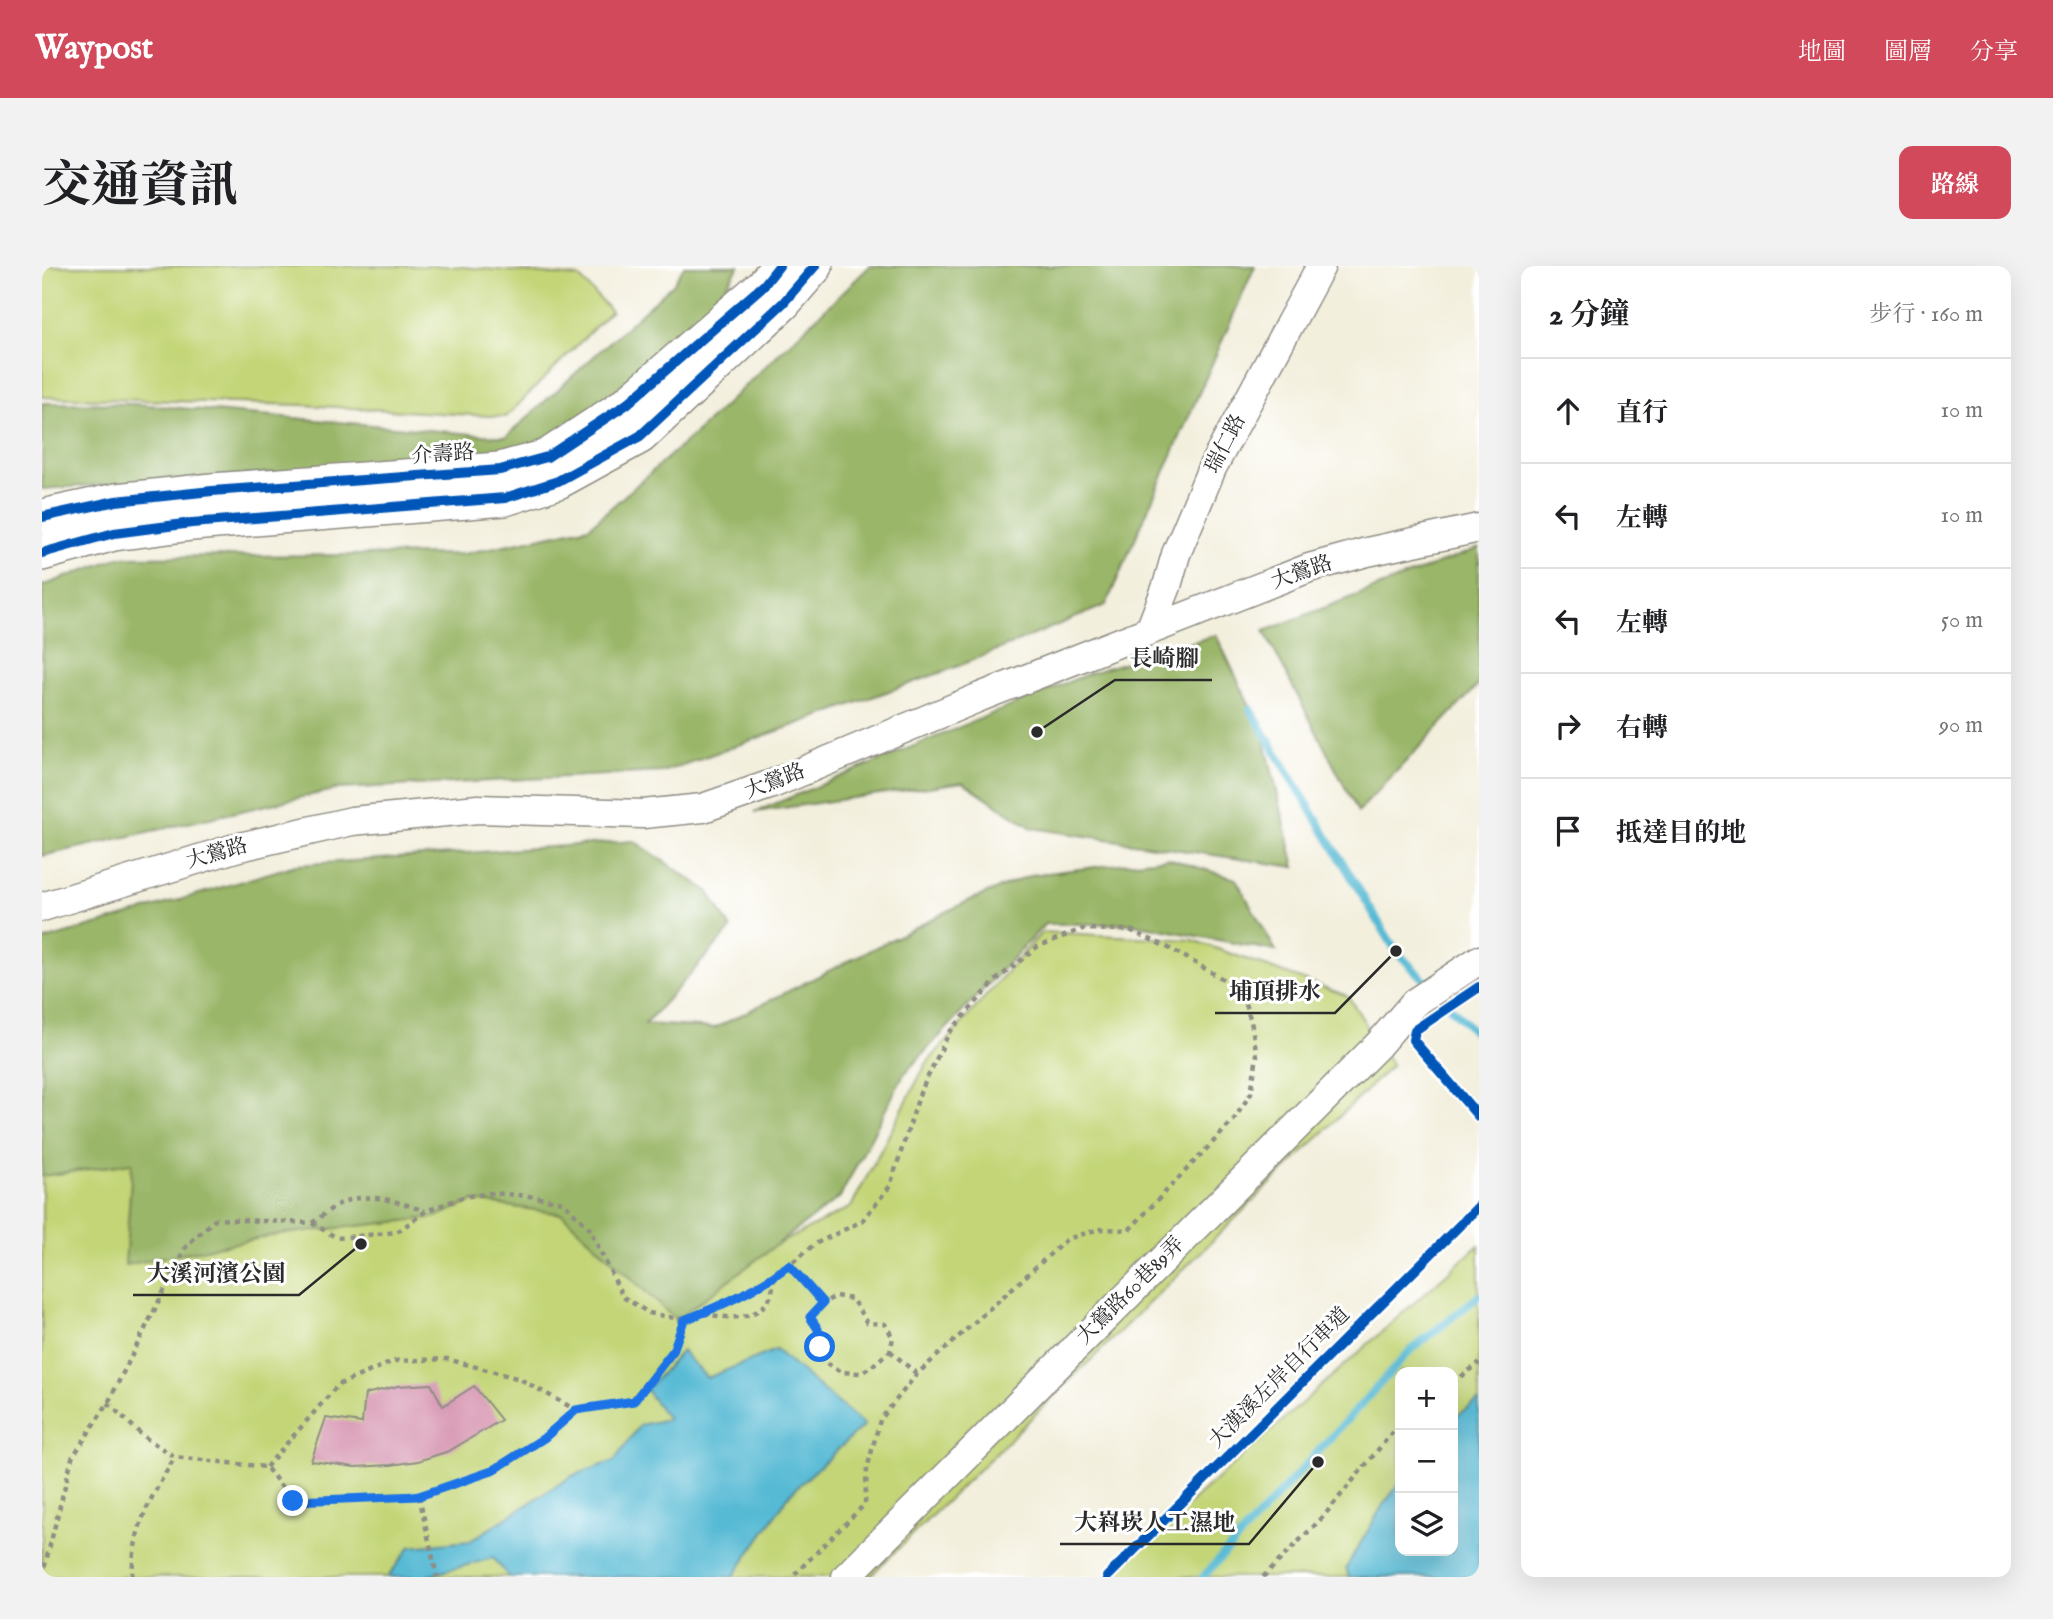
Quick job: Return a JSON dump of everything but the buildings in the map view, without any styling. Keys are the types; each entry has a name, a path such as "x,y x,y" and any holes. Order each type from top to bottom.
{"main road":[{"name":"介壽路","path":"42,517 116,501 212,491 500,470 547,457 627,404 764,285 779,266"},
{"path":"42,552 114,533 191,523 505,498 558,481 640,436 783,303 816,266"}],"street":[{"name":"瑞仁路","path":"1150,630 1176,554 1212,468 1321,266"},
{"name":"大鶯路","path":"42,907 235,848 352,821 478,809 643,814 703,808 772,785 981,697 1308,568 1367,552 1479,528"},
{"name":"大鶯路60巷89弄","path":"846,1577 1378,1045 1414,1003 1479,960"}],"path":[{"path":"42,1577 72,1458 108,1403 187,1245 216,1219 312,1223 337,1238 397,1232 426,1211 463,1197 491,1193 562,1202 589,1228 624,1297 649,1314 684,1320 774,1277 815,1244 862,1221 890,1185 920,1093 949,1032 995,981 1037,947 1082,929 1130,930 1173,950 1240,989 1251,1021 1257,1056 1251,1093 1233,1121 1129,1230 1099,1229 1067,1239 918,1374 880,1420 867,1469 864,1504 792,1577"},
{"path":"312,1223 341,1203 368,1197 396,1201 426,1211"},
{"path":"789,1265 823,1303"},
{"path":"703,1313 722,1318 741,1317 759,1310 771,1297 774,1277"},
{"path":"836,1296 852,1299 867,1323 885,1325 893,1338 890,1351 861,1373 841,1372 828,1364 820,1347 818,1329 810,1317 823,1303 836,1296"},
{"path":"108,1403 143,1436 175,1457 266,1467 293,1501 419,1496 492,1471 544,1438 576,1410 634,1401 673,1351 684,1320"},
{"path":"890,1351 918,1374"},
{"path":"266,1467 338,1385 394,1361 447,1359 520,1379 576,1410"},
{"path":"1458,1379 1479,1363"},
{"path":"1263,1577 1322,1518 1395,1429"},
{"path":"132,1577 137,1531 149,1501 175,1457"},
{"path":"419,1496 436,1577"}],"green space":[{"path":"42,266 451,266 579,277 611,311 506,417 302,405 42,397"},
{"path":"684,266 739,266 723,291 560,442 523,461 344,468 42,489 42,403 136,404 506,437 673,284"},
{"path":"870,266 1255,266 1106,605 956,667 663,772 338,789 42,856 42,586 120,557 463,554 589,527 699,430"},
{"path":"1479,548 1479,684 1358,812 1264,631"},
{"path":"1216,635 1263,733 1295,867 1032,828 963,782 755,812 1090,673"},
{"path":"634,841 708,891 731,929 645,1024 715,1028 968,901 1031,875 1168,858 1236,879 1276,951 1134,924 1045,924 904,1074 840,1197 676,1320 562,1214 474,1201 433,1218 281,1234 125,1265 132,1163 42,1176 42,941 296,865"},
{"path":"1042,932 1193,940 1348,996 1392,1065 869,1577 42,1577 42,1131 597,1128 708,1280 851,1207 926,1064"},
{"path":"1479,1245 1479,1577 1107,1577"}],"water":[{"path":"776,1350 864,1425 791,1493 733,1577 509,1577 493,1558 424,1577 388,1577 410,1547 470,1541 572,1476 614,1461 640,1425 668,1419 646,1390 682,1351 707,1378"},
{"path":"1479,1401 1479,1577 1349,1577 1346,1568 1395,1489 1395,1556 1458,1556 1458,1415"}],"waterway":[{"path":"1250,709 1396,951 1479,1037"},
{"path":"1203,1577 1410,1351 1479,1296"}],"cycle path":[{"path":"42,517 116,501 212,491 500,470 547,457 627,404 764,285 779,266"},
{"path":"42,553 114,533 192,523 505,498 558,481 640,436 783,303 815,266"},
{"path":"1479,987 1415,1030 1413,1040 1479,1117"},
{"name":"大漢溪左岸自行車道","path":"1107,1577 1479,1206"}],"place":[{"name":"長崎腳","path":"1037,732"},
{"name":"埔頂排水","path":"1396,951"},
{"name":"大溪河濱公園","path":"361,1244"},
{"name":"大嵙崁人工濕地","path":"1318,1462"}],"route":[{"path":"293,1501 419,1496 492,1471 544,1438 576,1410 634,1401 673,1351 684,1320 774,1277 789,1265 823,1303 810,1317 818,1329 820,1347"}]}
